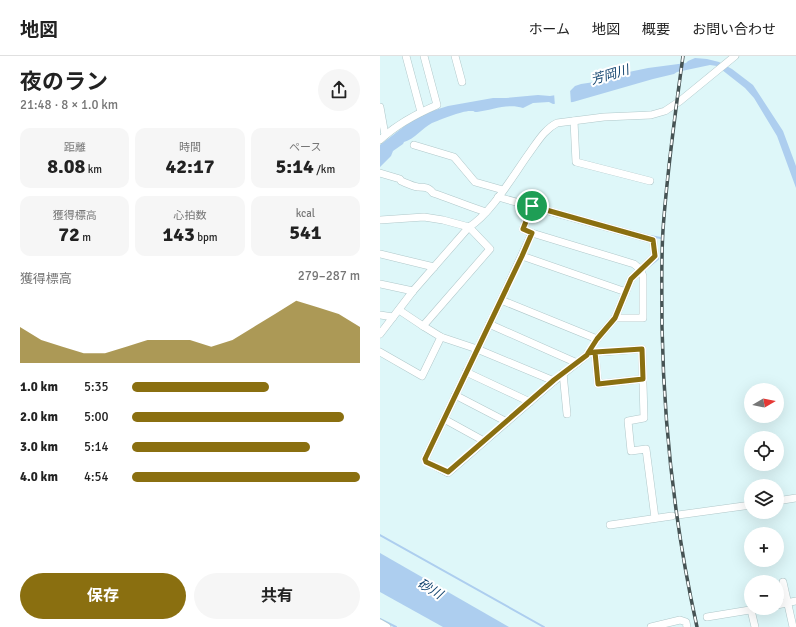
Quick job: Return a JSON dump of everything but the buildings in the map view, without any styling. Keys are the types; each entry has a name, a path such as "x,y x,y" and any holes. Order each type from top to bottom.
{"street":[{"path":"406,56 421,112"},
{"path":"382,138 401,122 437,105 424,56"},
{"path":"455,56 462,82"},
{"path":"380,334 413,291 469,227 486,212 547,129 557,123 625,116 651,115 665,111 680,101 735,56"},
{"path":"380,107 382,138"},
{"path":"574,121 576,162 650,181"},
{"path":"414,145 454,157 475,182 503,190"},
{"path":"380,173 400,178 401,181 417,187 421,186 430,189 433,193 459,201 464,205 486,212"},
{"path":"498,197 653,240 655,256 631,279 615,318 597,339 592,353 598,384 643,379"},
{"path":"532,206 523,229 634,264 640,269 643,276 643,318 615,318"},
{"path":"380,220 424,217 443,220 469,227 490,249 423,326"},
{"path":"532,233 425,459 426,462 448,472 554,380 592,353 642,349 644,418 628,421 632,452 646,449 655,518"},
{"path":"380,254 434,267"},
{"path":"522,256 626,292"},
{"path":"380,284 413,291"},
{"path":"501,300 597,339"},
{"path":"399,310 442,337 477,349 554,380"},
{"path":"380,314 393,317"},
{"path":"489,324 577,363"},
{"path":"380,352 422,376 442,337"},
{"path":"466,372 530,402"},
{"path":"563,373 568,414"},
{"path":"455,395 507,422"},
{"path":"444,420 484,441"},
{"path":"784,500 796,498"},
{"path":"610,525 744,506"},
{"path":"784,586 793,627"},
{"path":"784,604 796,601"},
{"path":"707,617 744,611"},
{"path":"753,615 755,627"},
{"path":"650,626 680,620 686,622 687,627"},
{"path":"380,623 387,627"}],"water":[{"path":"695,58 719,62 732,69 753,85 783,131 796,166 796,188 777,136 754,98 745,88 717,66 710,65 677,72 573,102 553,104 549,102 533,103 523,108 512,106 477,112 468,111 457,114 428,125 393,151 391,156 380,167 380,145 406,125 420,116 432,111 448,106 493,98 538,95 550,96 568,93 575,86 581,84 601,81 624,73 648,68 686,63"},
{"name":"砂川","path":"380,553 509,627 443,627 380,592"}],"pier":[{"path":"570,89 571,104 555,106 554,93 567,91"}],"waterway":[{"path":"650,236 661,238"},
{"path":"647,268 658,259 658,256"},
{"path":"380,535 544,627"},
{"path":"380,619 396,627"}],"railway":[{"path":"683,56 663,230 662,327 665,403 672,478 689,590 697,627"}],"route":[{"path":"532,206 523,229 532,233 425,459 426,462 448,472 554,380 588,353 595,352 598,384 643,379 642,349 595,352 588,353 597,339 615,318 631,279 655,256 653,240 532,206"}],"water label":[{"name":"芳岡川","path":"610,75"}]}
